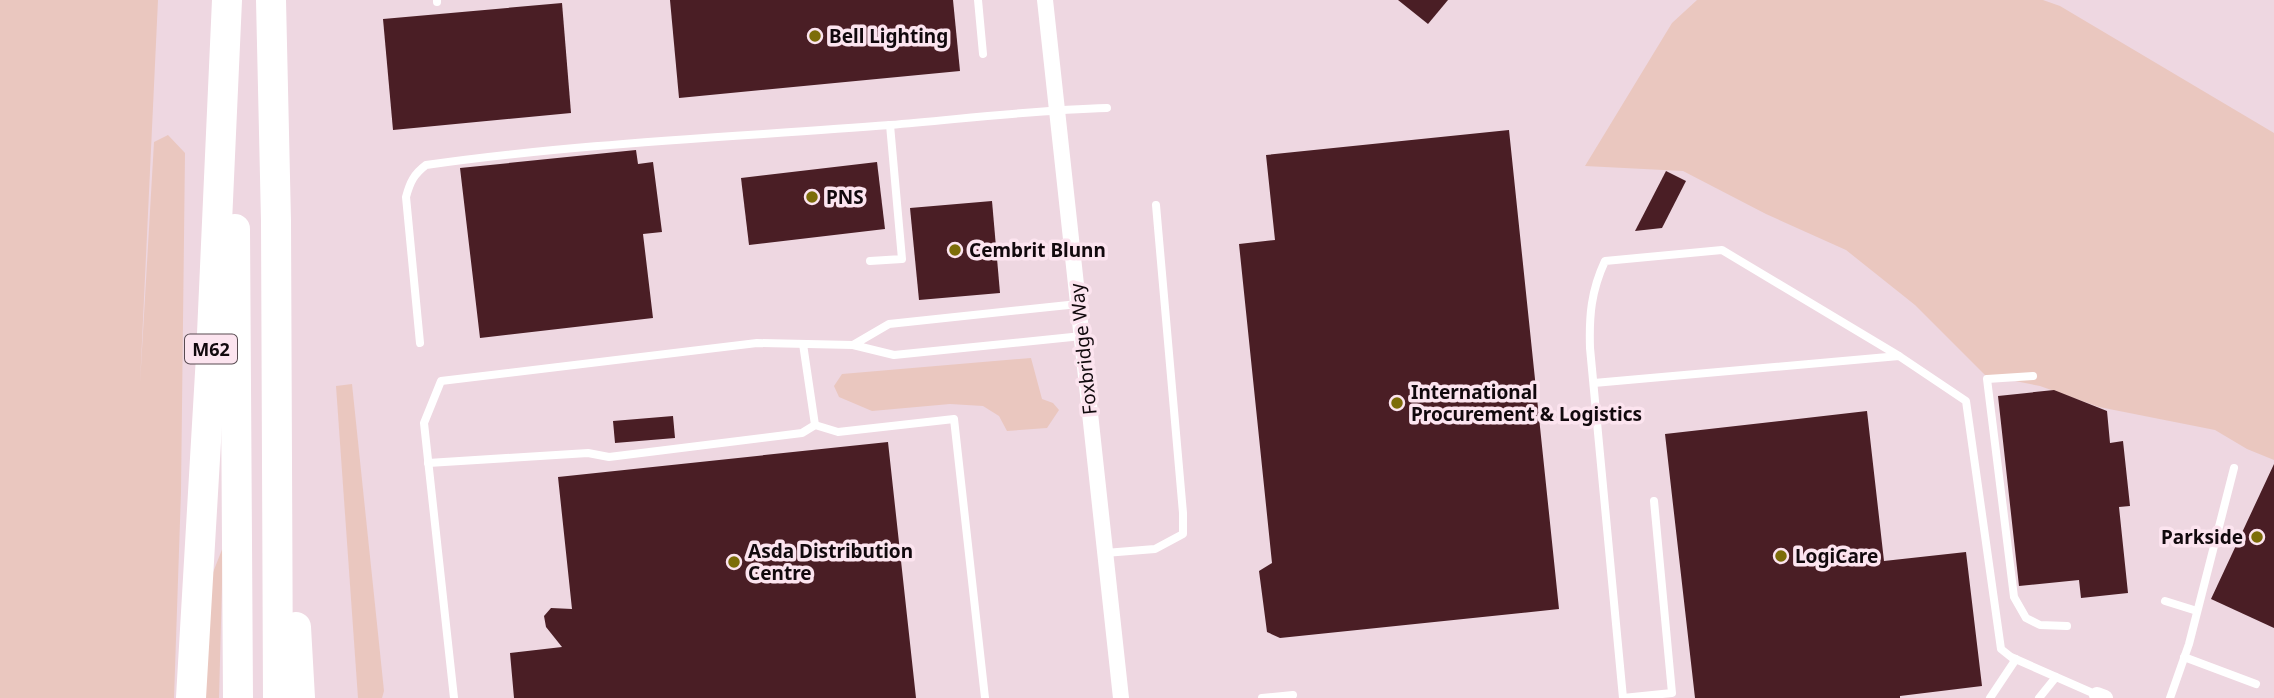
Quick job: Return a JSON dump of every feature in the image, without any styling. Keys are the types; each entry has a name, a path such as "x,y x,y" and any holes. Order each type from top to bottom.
{"highway":[{"name":"M62","path":"191,698 229,0"},
{"name":"M62","path":"229,0 236,301 238,698"},
{"path":"271,0 276,221 278,698"},
{"path":"276,221 300,698"}],"street":[{"name":"Foxbridge Way","path":"1045,0 1121,698"}],"lane":[{"path":"978,0 983,54"},
{"path":"421,343 406,197 411,180 426,165 708,137 890,125 1057,109 1107,108"},
{"path":"870,261 902,259 890,125"},
{"path":"1105,553 1155,549 1183,534 1156,205"},
{"path":"1654,502 1672,693 1623,698 1589,312 1595,284 1605,261 1723,250 1899,356 1966,401 2001,649 2016,660 2101,696"},
{"path":"853,345 889,324 1078,304"},
{"path":"454,698 424,423 441,381 757,344 853,345 894,355 1082,336"},
{"path":"803,344 816,425"},
{"path":"1594,383 1899,356"},
{"path":"2033,376 1987,379 2014,597 2026,618 2040,625 2067,626"},
{"path":"429,463 588,453 609,457 802,433 816,425 838,432 954,419 985,698"},
{"path":"2170,698 2197,611 2234,468"},
{"path":"2165,601 2197,611"},
{"path":"2184,657 2256,684"},
{"path":"1990,698 2016,660"},
{"path":"2039,698 2056,677"},
{"path":"1262,698 1293,695"}],"shaded area":[{"path":"0,0 158,0 140,384 154,142 168,135 185,153 181,492 174,698 0,698"},
{"path":"1697,0 2043,0 2060,6 2274,133 2274,460 2247,449 2215,430 2099,407 2040,386 1985,375 1915,305 1846,250 1766,214 1683,171 1585,166 1672,23"},
{"path":"1031,358 1042,399 1053,403 1059,410 1047,428 1007,431 999,416 983,406 950,404 872,411 839,397 834,386 842,374"},
{"path":"352,384 384,691 382,698 358,698 336,386"},
{"path":"223,547 219,698 201,698 210,580"}],"building":[{"name":"Bell Lighting","path":"670,0 953,0 960,71 679,98"},
{"path":"1398,0 1448,0 1428,24"},
{"path":"562,3 571,113 393,130 383,19"},
{"name":"International Procurement & Logistics","path":"1509,130 1559,609 1280,638 1267,632 1259,571 1272,563 1239,244 1275,240 1266,155"},
{"path":"636,150 638,164 653,162 662,232 643,234 653,318 480,338 460,168"},
{"name":"PNS","path":"877,162 885,229 749,245 741,178"},
{"path":"1666,171 1686,181 1662,228 1635,231"},
{"name":"Cembrit Blunn","path":"992,201 1000,293 919,300 910,208"},
{"path":"2054,390 2107,411 2110,443 2123,441 2130,506 2119,507 2128,593 2081,598 2079,580 2019,586 1998,396"},
{"name":"LogiCare","path":"1867,411 1884,561 1966,552 1982,686 1900,698 1695,698 1665,434"},
{"path":"673,416 675,438 615,443 613,421"},
{"name":"Asda Distribution Centre","path":"888,442 916,698 514,698 510,653 562,647 546,627 544,616 551,608 572,609 558,477"},
{"name":"Parkside","path":"2274,464 2274,628 2211,599"}],"place":[{"name":"Bell Lighting","path":"815,36"},
{"name":"PNS","path":"812,197"},
{"name":"Cembrit Blunn","path":"955,250"},
{"name":"International Procurement & Logistics","path":"1397,403"},
{"name":"Parkside","path":"2257,537"},
{"name":"LogiCare","path":"1781,556"},
{"name":"Asda Distribution Centre","path":"734,562"}]}
